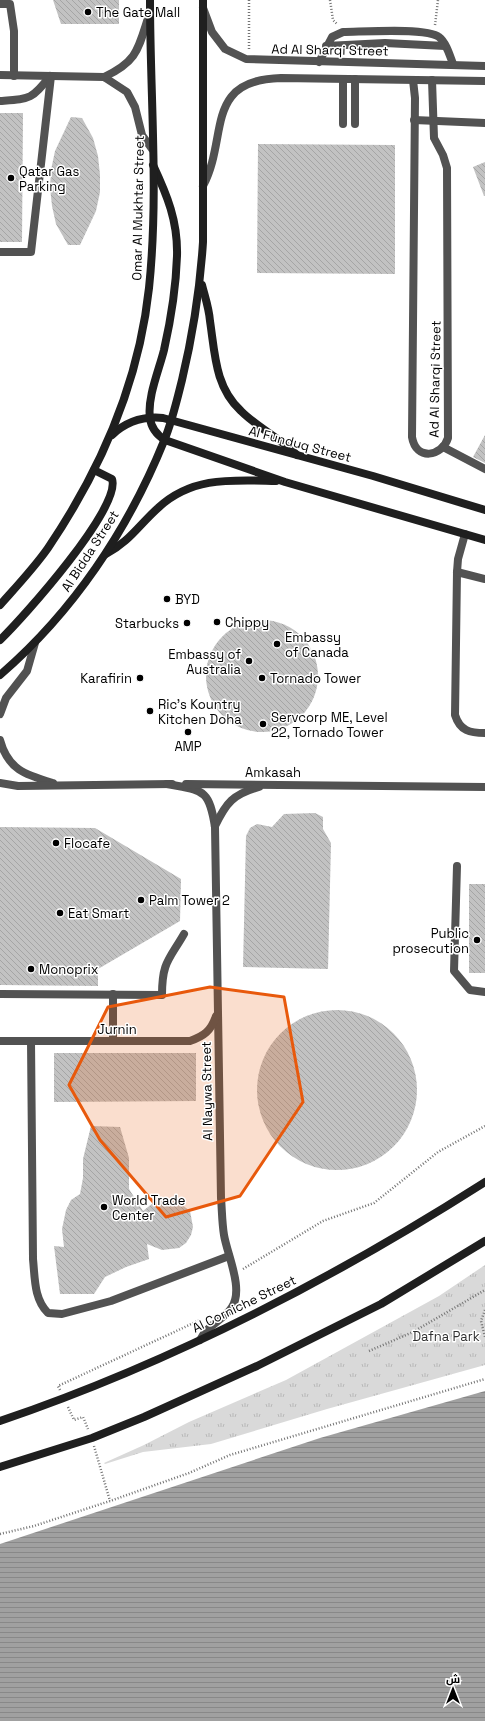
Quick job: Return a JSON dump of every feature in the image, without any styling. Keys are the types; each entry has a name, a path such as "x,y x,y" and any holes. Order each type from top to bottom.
{"main road":[{"name":"Omar Al Mukhtar Street","path":"111,435 128,385 141,333 149,289 152,247 150,0"},
{"path":"171,420 190,345 201,280 203,186 203,4"},
{"path":"152,163 169,199 174,219 177,254 173,300 164,349 151,400 150,417 154,430 165,440 285,482 485,540"},
{"path":"201,280 210,318 215,360 223,390 240,410 284,442 297,455"},
{"name":"Al Funduq Street","path":"111,435 129,422 150,417 171,420 485,510"},
{"name":"Al Bidda Street","path":"0,675 35,643 82,589 134,504 165,440 171,420"},
{"path":"0,605 47,549 70,513 94,470 111,435"},
{"path":"0,640 21,620 57,576 88,535 112,494 114,484 112,478 94,470"},
{"path":"104,555 120,546 135,534 159,507 189,487 233,479 285,482"},
{"name":"Al Corniche Street","path":"0,1421 91,1387 200,1340 327,1276 438,1213 485,1182"},
{"path":"0,1467 92,1438 151,1414 257,1366 380,1304 485,1241"}],"street":[{"path":"0,4 10,4 13,16 14,76"},
{"name":"Ad Al Sharqi Street","path":"203,4 212,32 226,49 246,59 485,66"},
{"path":"0,76 104,77 124,67 132,58 140,43 150,14"},
{"path":"319,62 332,37 343,32 434,33 441,38 454,64"},
{"path":"326,46 385,43 446,46"},
{"path":"0,101 27,99 39,91 51,76"},
{"path":"0,252 31,252 51,76"},
{"path":"104,77 127,92 135,107 142,135 152,149"},
{"path":"203,186 214,159 224,109 236,91 254,80 266,78 485,81"},
{"path":"344,79 344,124"},
{"path":"355,79 355,124"},
{"name":"Ad Al Sharqi Street","path":"413,80 412,437 416,449 420,453 434,452 443,447 448,438 447,168 443,155 434,138 432,121 432,80"},
{"path":"414,120 485,123"},
{"path":"443,447 485,469"},
{"path":"465,534 456,572 455,715 461,728 467,732 485,733"},
{"path":"456,572 485,579"},
{"path":"0,714 6,698 27,671 35,643"},
{"name":"Amkasah","path":"0,740 7,757 19,771 29,776 61,786"},
{"name":"Amkasah","path":"0,783 18,786 271,784 485,787"},
{"name":"Al Naywa Street","path":"168,784 193,789 202,792 208,797 215,827 217,1011 222,1212 224,1235 234,1274 236,1296 232,1308 211,1325 200,1340"},
{"name":"Al Naywa Street","path":"215,827 223,810 237,795 271,784"},
{"path":"456,866 454,971 470,990 485,992"},
{"path":"0,994 162,995 162,974 166,961 184,934"},
{"path":"113,994 113,1041"},
{"name":"Jurnin","path":"0,1041 190,1041 204,1036 210,1029 217,1011"},
{"path":"31,1041 33,1260 36,1295 42,1307 48,1313 62,1314 110,1301 229,1256"}],"path":[{"path":"246,59 249,50 249,0"},
{"path":"330,0 333,20 343,32"},
{"path":"434,33 438,0"},
{"path":"234,1274 323,1221 374,1203 438,1152 485,1126"},
{"path":"369,1351 413,1332 485,1290"},
{"path":"485,1310 481,1321 485,1337"},
{"path":"0,1534 34,1526 110,1501 189,1473 230,1455 485,1380"}],"highlighted area":[{"path":"210,987 284,997 303,1102 240,1196 166,1217 100,1140 69,1085 108,1007"}],"green space":[{"name":"Dafna Park","path":"485,1265 485,1365 327,1409 211,1444 143,1452 105,1464 104,1463 189,1422 286,1380 439,1296"}],"shaded area":[{"path":"485,1391 485,1721 0,1721 0,1544 320,1438"}],"building":[{"name":"The Gate Mall","path":"53,0 119,0 119,24 61,24"},
{"name":"Qatar Gas Parking","path":"0,113 23,113 22,242 0,242"},
{"path":"71,117 82,118 93,138 98,156 100,175 100,192 96,211 80,245 68,245 56,224 50,187 51,170 55,151"},
{"path":"258,144 395,145 395,274 257,273"},
{"path":"485,162 485,196 484,196 473,167"},
{"path":"485,435 485,463 473,457"},
{"name":"Tornado Tower","path":"262,620 284,624 302,636 314,654 318,676 314,698 302,716 284,728 262,732 240,728 222,716 210,698 206,676 210,654 222,636 240,624"},
{"path":"315,813 323,817 323,829 331,843 328,969 243,967 246,836 250,828 257,824 272,827 284,814"},
{"path":"0,827 95,828 181,879 180,921 98,969 98,986 0,985"},
{"name":"Public prosecution","path":"469,884 485,884 485,973 469,973"},
{"path":"337,1010 353,1012 374,1020 393,1034 403,1046 413,1067 417,1090 415,1106 407,1127 393,1146 381,1156 360,1166 337,1170 321,1168 300,1160 281,1146 271,1134 261,1113 257,1090 259,1074 267,1053 281,1034 293,1024 314,1014"},
{"path":"54,1053 196,1053 196,1101 54,1102"},
{"name":"World Trade Center","path":"91,1126 120,1127 129,1158 129,1189 143,1211 153,1203 161,1200 177,1201 190,1211 193,1227 191,1235 186,1243 179,1248 162,1250 147,1244 149,1259 126,1267 105,1277 94,1294 60,1294 54,1246 64,1247 62,1229 66,1210 71,1200 80,1194 83,1178 83,1159"}],"place":[{"name":"The Gate Mall","path":"88,12"},
{"name":"Qatar Gas Parking","path":"11,178"},
{"name":"BYD","path":"167,599"},
{"name":"Chippy","path":"217,622"},
{"name":"Starbucks","path":"187,623"},
{"name":"Embassy of Canada","path":"277,644"},
{"name":"Embassy of Australia","path":"249,661"},
{"name":"Karafirin","path":"140,678"},
{"name":"Tornado Tower","path":"262,678"},
{"name":"Ric's Kountry Kitchen Doha","path":"150,711"},
{"name":"Servcorp ME, Level 22, Tornado Tower","path":"263,724"},
{"name":"AMP","path":"188,732"},
{"name":"Flocafe","path":"56,843"},
{"name":"Palm Tower 2","path":"141,900"},
{"name":"Eat Smart","path":"60,913"},
{"name":"Public prosecution","path":"477,940"},
{"name":"Monoprix","path":"31,969"},
{"name":"World Trade Center","path":"104,1207"}]}
